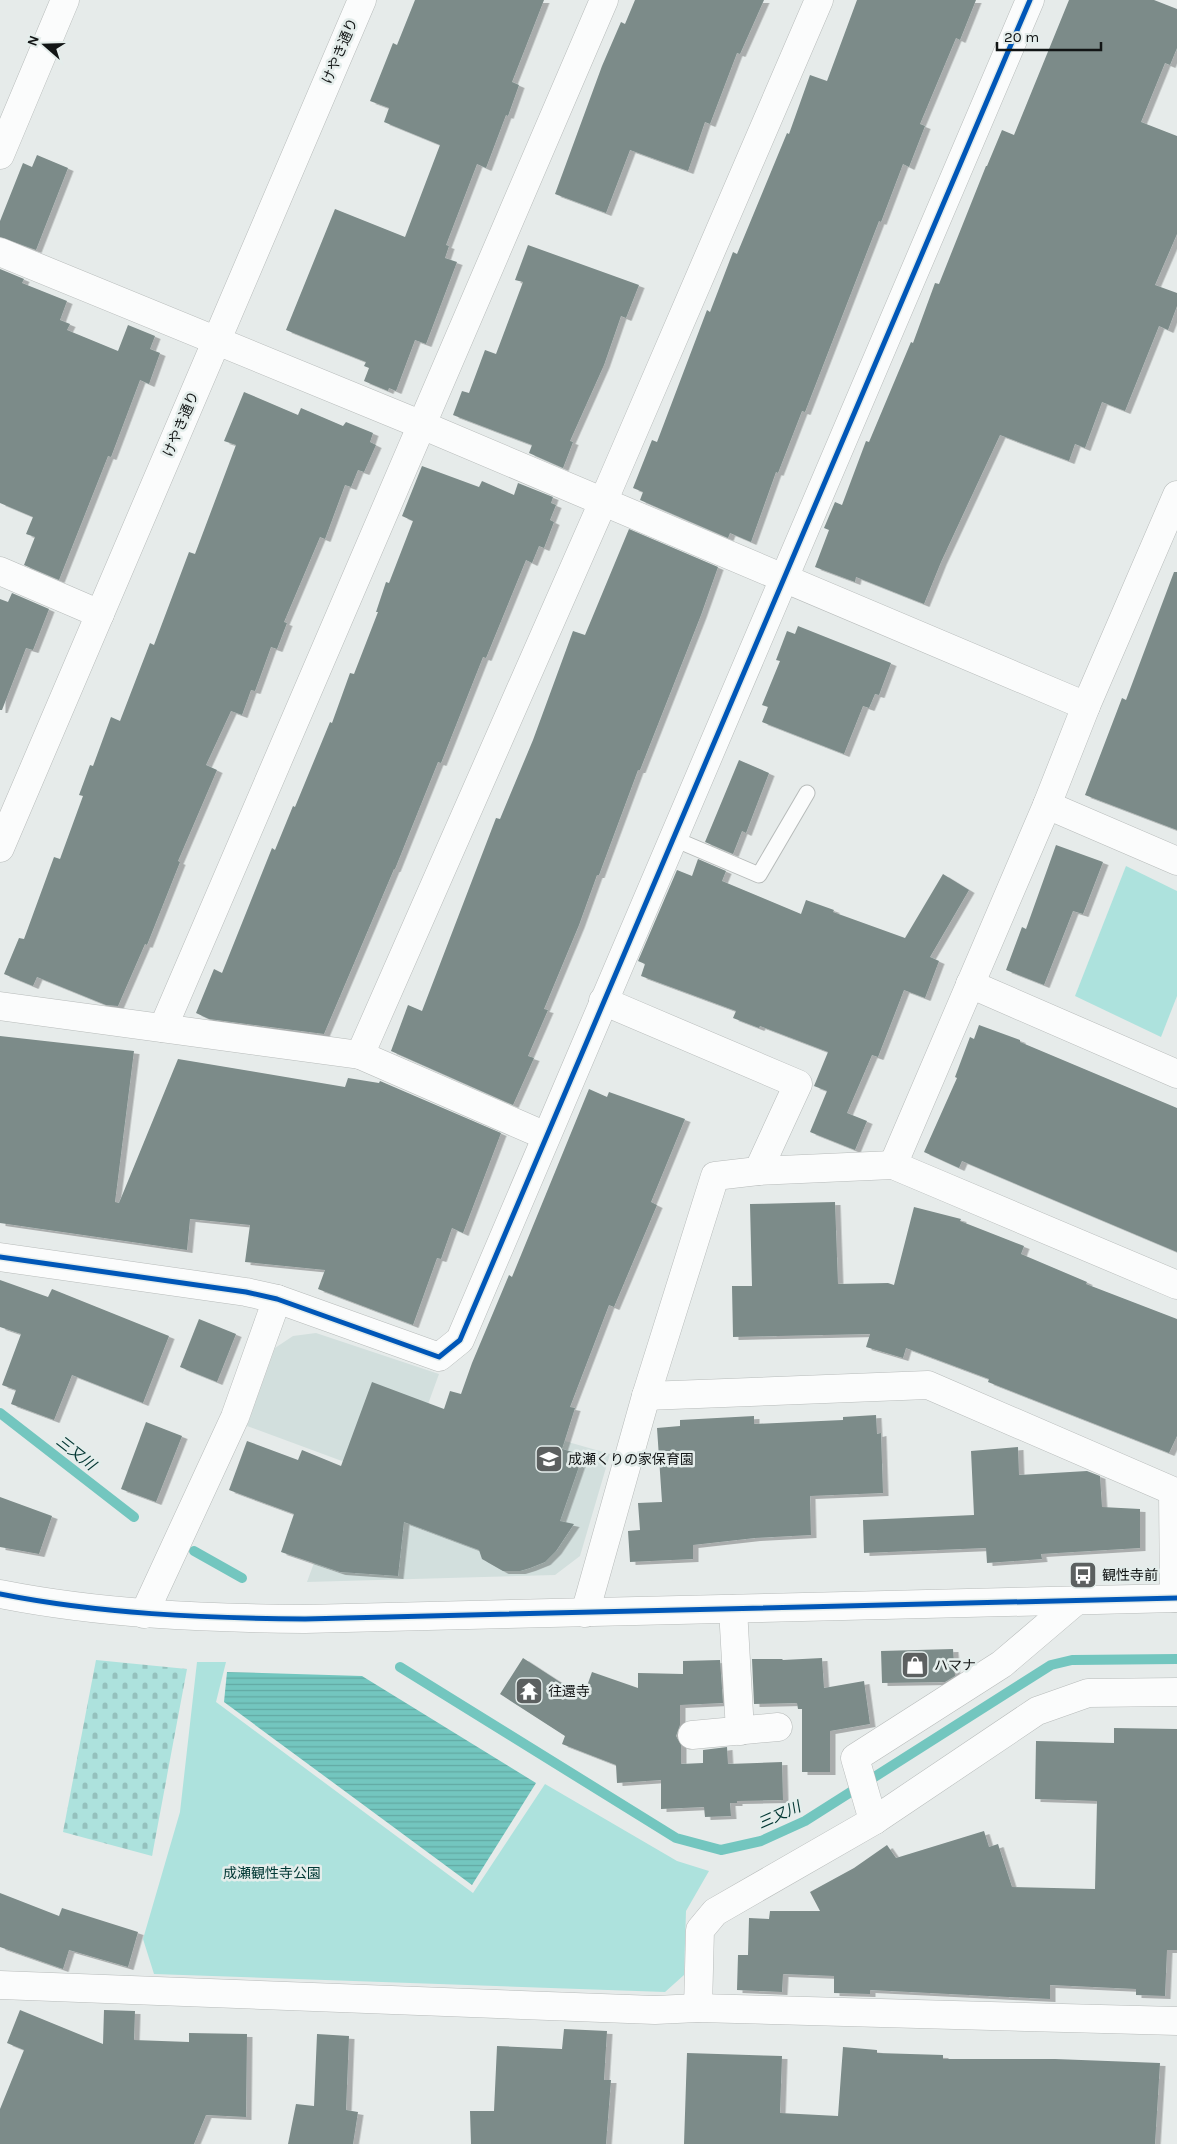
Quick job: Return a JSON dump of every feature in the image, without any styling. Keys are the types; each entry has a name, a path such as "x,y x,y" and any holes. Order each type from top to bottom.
{"street":[{"path":"0,155 65,0"},
{"name":"けやき通り","path":"0,848 362,0"},
{"path":"163,1028 604,0"},
{"path":"360,1055 603,502 819,0"},
{"path":"0,1257 246,1292 277,1299 439,1357 460,1340 782,578 1030,0"},
{"path":"0,252 422,425 1086,706"},
{"path":"893,1165 1177,495"},
{"path":"0,571 100,614"},
{"path":"1047,805 1177,861"},
{"path":"970,984 1177,1074"},
{"path":"603,1001 798,1084 758,1171"},
{"path":"0,1006 360,1055 546,1136"},
{"path":"585,1613 646,1396 714,1176 758,1171 893,1165 1177,1285"},
{"path":"144,1614 234,1417 277,1299"},
{"path":"0,1594 82,1608 144,1614 224,1619 305,1620 1176,1598 1173,1491 928,1385 646,1396"},
{"path":"872,1815 855,1758 1002,1664 1076,1601"},
{"path":"733,1609 740,1731"},
{"path":"698,2008 700,1930 715,1912 1037,1711 1088,1693 1177,1692"},
{"path":"692,1735 778,1727"},
{"path":"1,1989 645,2009 698,2008 1177,2021"}],"lane":[{"path":"672,838 759,875 807,793"}],"shaded area":[{"name":"成瀬くりの家保育園","path":"316,1333 439,1374 400,1481 502,1423 610,1454 580,1556 555,1575 307,1582 350,1464 247,1426 275,1348 293,1336"},
{"path":"227,1672 362,1676 536,1783 472,1885 224,1702"}],"green space":[{"path":"1126,866 1177,891 1177,996 1161,1037 1075,996"},
{"path":"96,1660 187,1669 152,1856 63,1832"},
{"name":"成瀬観性寺公園","path":"197,1662 226,1662 216,1702 473,1893 545,1784 677,1861 709,1871 686,1911 684,1975 665,1992 154,1974 143,1939 180,1812"}],"building":[{"path":"415,0 544,0 512,82 519,85 508,116 506,115 486,168 477,164 446,245 449,246 445,258 457,262 426,344 415,340 396,391 389,388 388,391 364,381 369,368 364,366 366,362 286,330 335,209 405,237 440,145 384,122 389,108 370,101 393,43 397,45"},
{"path":"635,0 764,0 740,54 737,53 710,124 705,122 688,171 630,150 606,213 555,194 602,66 621,22 625,24"},
{"path":"857,0 976,0 960,40 956,38 920,124 925,126 909,167 903,164 881,222 879,221 805,412 802,411 778,473 776,472 751,542 730,533 728,538 640,500 643,492 633,488 652,440 657,442 707,310 710,312 733,252 737,254 787,133 789,134 810,75 827,81"},
{"path":"1069,0 1154,0 1177,9 1177,48 1170,65 1165,63 1141,122 1177,136 1177,234 1155,285 1177,293 1177,306 1168,330 1159,326 1125,411 1102,402 1085,448 1075,444 1069,461 1000,435 941,562 924,604 856,577 855,582 815,567 829,530 824,528 835,502 842,505 866,441 869,442 911,342 913,343 935,283 939,284 1002,130 1014,135"},
{"path":"37,155 68,168 36,250 0,237 0,221 23,163 32,167"},
{"path":"528,245 639,285 626,318 621,316 604,365 570,441 573,442 563,468 529,453 532,445 453,415 462,391 469,393 485,350 496,354 523,282 515,280"},
{"path":"0,269 24,279 22,283 67,301 60,320 70,324 67,330 118,351 128,325 155,336 150,349 160,353 149,384 140,380 111,457 108,456 59,580 24,565 35,537 26,534 33,517 0,503"},
{"path":"244,392 298,415 301,408 343,426 346,422 373,433 370,442 376,445 364,472 358,470 351,487 345,485 325,539 320,537 284,622 287,623 277,649 271,647 255,691 251,690 242,715 231,711 206,765 217,770 178,861 180,862 147,945 145,944 118,1006 106,1005 37,977 33,986 4,974 19,938 24,939 54,857 60,859 83,796 79,795 90,765 93,766 111,717 120,721 150,643 154,645 189,552 195,554 236,445 224,441"},
{"path":"422,466 479,487 482,481 514,495 518,483 553,497 551,503 556,505 550,520 554,522 544,548 539,546 532,563 526,560 486,658 483,657 441,763 438,762 395,869 324,1034 209,1019 196,1013 214,969 222,973 272,848 275,850 293,806 295,807 330,722 332,723 350,673 354,674 378,612 376,612 386,582 389,583 413,521 402,516"},
{"path":"629,529 718,567 599,875 597,875 579,925 544,1009 548,1010 528,1056 534,1058 513,1105 391,1051 408,1005 422,1011 496,818 500,819 533,740 573,631 585,635"},
{"path":"1174,572 1177,572 1177,830 1085,795 1122,698 1126,700"},
{"path":"12,593 49,609 33,650 26,648 2,710 0,710 0,599 8,602"},
{"path":"798,626 891,663 879,695 875,694 869,708 863,706 844,754 762,722 768,707 762,705 780,661 776,660 787,631 795,634"},
{"path":"739,760 769,773 746,833 742,831 733,854 705,842"},
{"path":"1056,845 1103,862 1083,914 1073,911 1044,985 1006,970 1022,927 1026,929"},
{"path":"698,859 726,871 722,881 801,914 806,900 834,910 833,912 905,938 943,874 969,890 930,957 939,961 925,998 904,990 878,1057 872,1055 847,1113 867,1121 855,1150 810,1132 827,1091 814,1086 828,1052 760,1026 759,1028 733,1018 736,1011 641,976 645,964 638,961 677,870 692,876"},
{"path":"979,1025 1020,1040 1020,1042 1177,1108 1177,1252 962,1161 959,1168 924,1152 957,1078 955,1077 970,1037 974,1039"},
{"path":"0,1036 134,1051 115,1202 119,1203 178,1059 345,1087 348,1078 379,1083 380,1081 501,1133 463,1233 452,1228 441,1259 437,1258 413,1325 318,1289 325,1270 245,1262 250,1225 190,1219 187,1250 0,1223"},
{"path":"589,1089 607,1097 609,1092 685,1119 651,1202 657,1205 614,1307 609,1305 570,1407 575,1408 562,1449 583,1455 560,1521 574,1524 556,1551 545,1562 520,1571 503,1571 482,1559 479,1550 404,1522 398,1576 340,1572 281,1552 294,1514 229,1490 247,1441 298,1460 302,1450 341,1466 372,1382 444,1409 450,1391 461,1394 472,1363 509,1275 512,1277"},
{"path":"835,1202 838,1284 888,1283 894,1285 914,1207 961,1219 960,1221 1024,1246 1021,1254 1087,1282 1086,1284 1177,1319 1177,1436 1169,1453 988,1382 989,1379 906,1348 903,1358 866,1347 870,1334 733,1337 732,1286 752,1286 750,1204"},
{"path":"0,1280 48,1297 52,1289 169,1336 143,1403 72,1375 54,1420 11,1404 16,1390 2,1385 21,1334 0,1327"},
{"path":"199,1319 236,1334 217,1382 180,1367"},
{"path":"876,1415 877,1434 881,1433 883,1493 810,1496 811,1535 755,1538 693,1545 693,1559 630,1562 628,1531 640,1530 638,1503 662,1502 657,1428 680,1426 680,1420 754,1416 754,1424 843,1420 843,1417"},
{"path":"146,1422 182,1436 156,1502 121,1489"},
{"path":"1018,1447 1019,1475 1087,1471 1100,1476 1102,1507 1140,1509 1140,1548 1041,1554 1042,1559 987,1563 986,1548 864,1553 863,1520 974,1515 971,1451"},
{"path":"0,1497 52,1516 39,1554 0,1547"},
{"path":"953,1649 955,1676 945,1682 882,1683 881,1651"},
{"path":"523,1658 583,1697 592,1672 638,1688 638,1673 683,1674 683,1661 720,1660 723,1703 680,1705 680,1725 676,1736 681,1745 681,1764 703,1763 703,1750 727,1747 728,1764 782,1762 783,1800 737,1801 737,1803 730,1803 731,1816 705,1817 704,1807 661,1809 661,1780 617,1783 616,1765 562,1744 565,1736 500,1694"},
{"path":"822,1658 824,1688 864,1681 870,1724 830,1731 830,1772 802,1772 802,1709 798,1709 797,1703 754,1704 752,1659"},
{"path":"1114,1728 1177,1729 1177,1950 1167,1950 1165,1996 1136,1995 1136,1989 1050,1985 1050,1999 870,1990 870,1994 834,1993 834,1976 783,1974 782,1992 737,1990 738,1955 748,1955 749,1918 769,1919 770,1911 820,1911 810,1892 854,1868 887,1845 896,1858 984,1831 989,1847 998,1844 1012,1887 1095,1889 1097,1801 1035,1799 1036,1741 1114,1743"},
{"path":"0,1893 59,1916 62,1908 138,1932 128,1967 69,1950 63,1969 0,1947"},
{"path":"20,2010 103,2044 104,2010 135,2011 134,2040 189,2042 189,2033 247,2034 246,2117 206,2115 194,2144 0,2144 0,2109 24,2050 7,2043"},
{"path":"564,2029 607,2031 604,2080 611,2080 606,2144 471,2144 470,2111 494,2111 497,2046 562,2049"},
{"path":"317,2034 349,2036 346,2110 358,2112 353,2144 288,2144 296,2104 314,2106"},
{"path":"843,2047 877,2050 877,2053 943,2055 943,2059 1055,2059 1160,2063 1155,2144 684,2144 687,2053 782,2056 780,2113 838,2116"}],"waterway":[{"name":"三又川","path":"0,1413 134,1517"},
{"name":"三又川","path":"194,1551 242,1578"},
{"name":"三又川","path":"400,1667 676,1838 721,1850 761,1841 805,1821 1051,1665 1072,1660 1177,1659"}],"cycle path":[{"path":"0,1257 246,1292 277,1299 439,1357 460,1340 1030,0"},
{"path":"0,1594 38,1601 152,1614 305,1619 1177,1598"}],"place":[{"name":"成瀬くりの家保育園","path":"549,1459"},
{"name":"観性寺前","path":"1083,1575"},
{"name":"ハマナ","path":"915,1665"},
{"name":"往還寺","path":"529,1691"}]}
